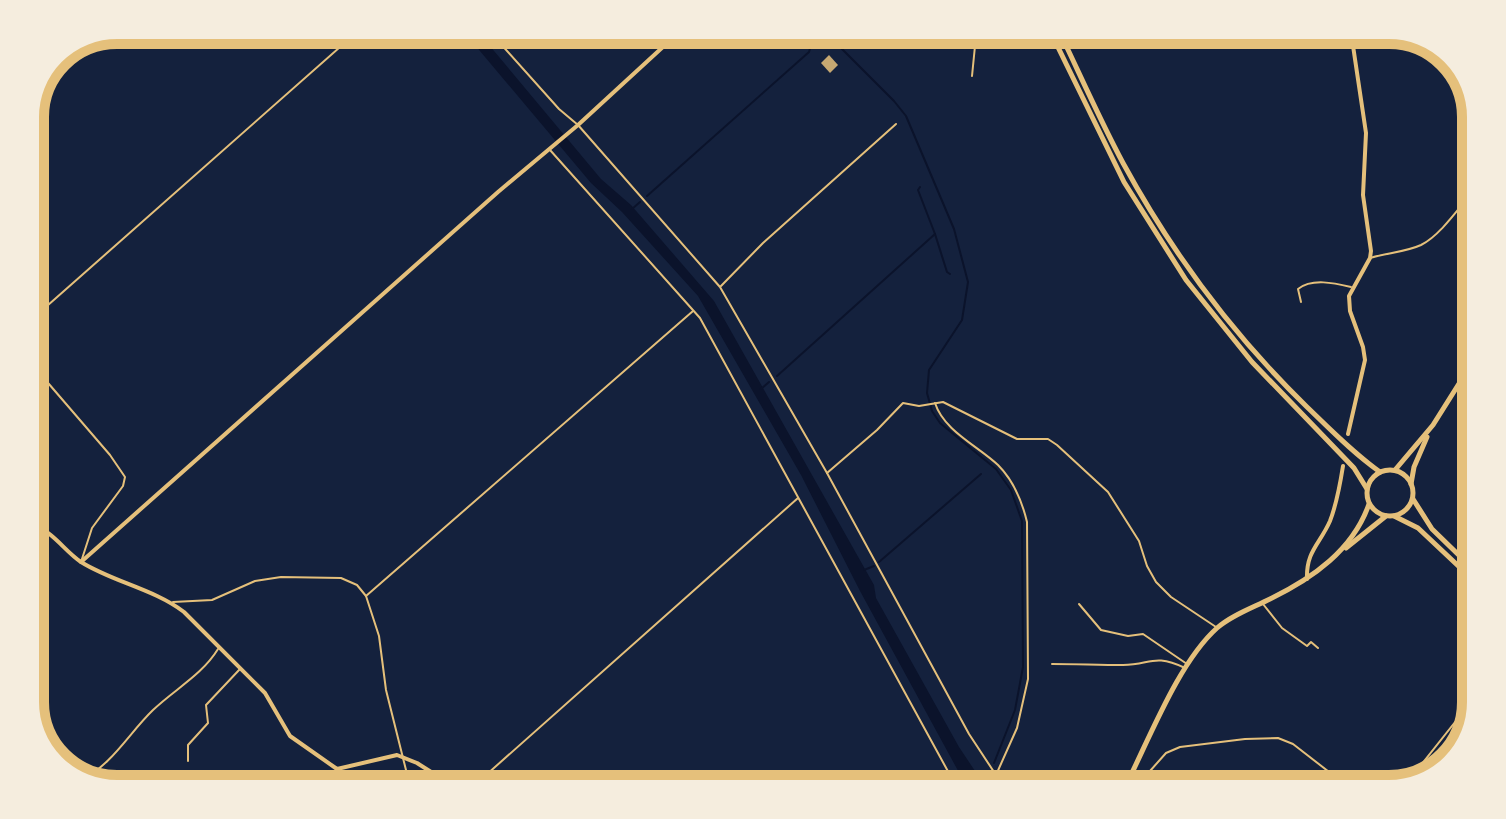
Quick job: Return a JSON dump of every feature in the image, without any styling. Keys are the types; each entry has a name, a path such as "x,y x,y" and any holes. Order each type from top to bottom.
{"main road":[{"path":"1056,44 1124,182 1180,270 1252,362 1349,461 1367,489 1369,504 1358,529 1339,554"},
{"path":"1065,44 1122,163 1155,219 1215,304 1284,385 1357,455 1380,472"},
{"path":"1395,470 1433,425 1461,381"},
{"path":"1433,425 1414,467 1411,484 1413,497 1432,529 1462,558"},
{"path":"1367,489 1373,477 1380,472 1395,470 1411,484"},
{"path":"1131,775 1187,666 1217,628 1307,579 1390,516 1407,510 1413,497"},
{"path":"1369,504 1379,514 1418,528 1462,569"}],"street":[{"path":"81,562 666,44"},
{"path":"1348,434 1365,360 1348,303 1352,287 1370,258 1363,195 1366,133 1353,44"},
{"path":"1307,579 1310,553 1328,525 1337,503 1343,466"},
{"path":"44,531 81,562 172,602 265,693 290,736 337,769 392,756 403,757 435,775"}],"lane":[{"path":"44,309 343,44"},
{"path":"501,44 720,287 827,473 953,708 996,775"},
{"path":"972,76 975,44"},
{"path":"720,287 763,243 896,124"},
{"path":"550,148 707,329 950,775"},
{"path":"1370,258 1426,242 1446,225 1462,205"},
{"path":"1301,302 1298,289 1303,285 1322,282 1352,287"},
{"path":"366,596 694,311"},
{"path":"44,378 125,477 123,486 92,528 81,562"},
{"path":"934,402 944,420 992,459 1008,477 1020,499 1027,522 1028,679 1017,728 996,775"},
{"path":"827,473 903,403 950,405 1017,439 1048,439 1108,492 1139,541 1156,582 1171,597 1217,628"},
{"path":"486,775 798,498"},
{"path":"172,602 212,600 255,581 281,577 346,579 357,585 366,596 381,644 386,690 407,775"},
{"path":"1262,603 1282,628 1307,646 1311,642 1318,648"},
{"path":"1079,604 1101,630 1128,636 1143,634 1187,666"},
{"path":"95,772 112,758 138,725 165,699 204,668 219,648"},
{"path":"1052,664 1127,665 1155,660 1187,666"},
{"path":"188,761 188,745 208,723 206,705 240,668"},
{"path":"1418,768 1461,714"},
{"path":"1146,775 1166,753 1180,747 1278,738 1293,744 1333,775"},
{"path":"337,769 338,775"}],"water":[{"path":"474,44 488,44 601,179 631,205 714,301 874,585 876,598 959,747 978,775 960,775 801,475 698,296 622,212 591,183"}],"building":[{"path":"829,55 838,65 830,73 821,63"}],"waterway":[{"path":"647,196 809,52 810,44"},
{"path":"837,44 906,116 954,229 968,282 962,320 929,370 927,393 932,411 940,423 996,469 1011,490 1022,521 1023,667 1015,710 994,763"},
{"path":"920,187 918,190 950,274"},
{"path":"632,209 640,202"},
{"path":"777,376 935,234"},
{"path":"761,389 769,382"},
{"path":"879,562 981,474"},
{"path":"864,570 874,566"}]}
